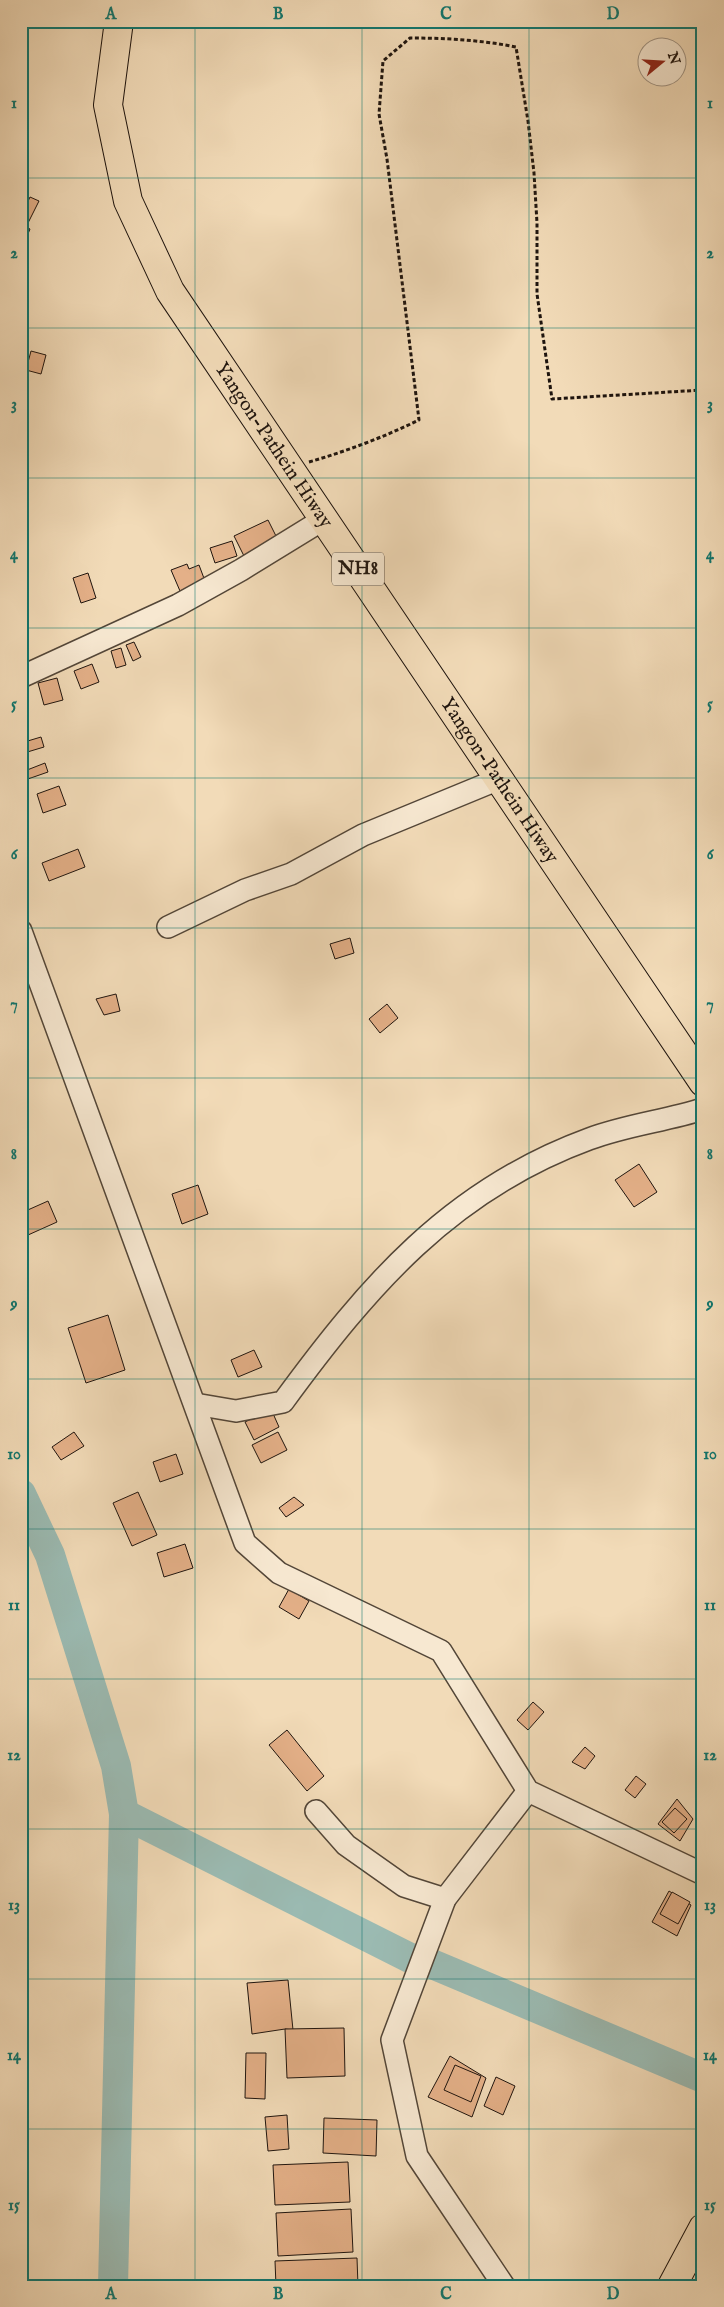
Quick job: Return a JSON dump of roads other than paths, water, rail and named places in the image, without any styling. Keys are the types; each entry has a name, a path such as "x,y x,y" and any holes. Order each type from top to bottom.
{"highway":[{"name":"Yangon-Pathein Hiway","path":"119,21 108,105 128,201 170,291 703,1082"},
{"path":"672,2286 699,2240"}],"street":[{"path":"21,677 178,605 241,570 324,519"},
{"path":"168,927 244,890 291,874 363,835 499,779"},
{"path":"21,931 245,1542 279,1573 441,1651 528,1791 703,1874"},
{"path":"195,1404 236,1411 283,1402 347,1318 397,1262 454,1213 494,1184 538,1160 587,1140 618,1129 670,1119 703,1109"},
{"path":"504,2286 417,2156 392,2040 445,1899 528,1791"},
{"path":"316,1811 346,1845 404,1886 445,1899"}],"waterway":[{"path":"21,1494 50,1555 116,1766 124,1814 113,2286"},
{"path":"124,1814 410,1958"},
{"path":"432,1964 703,2078"}]}
